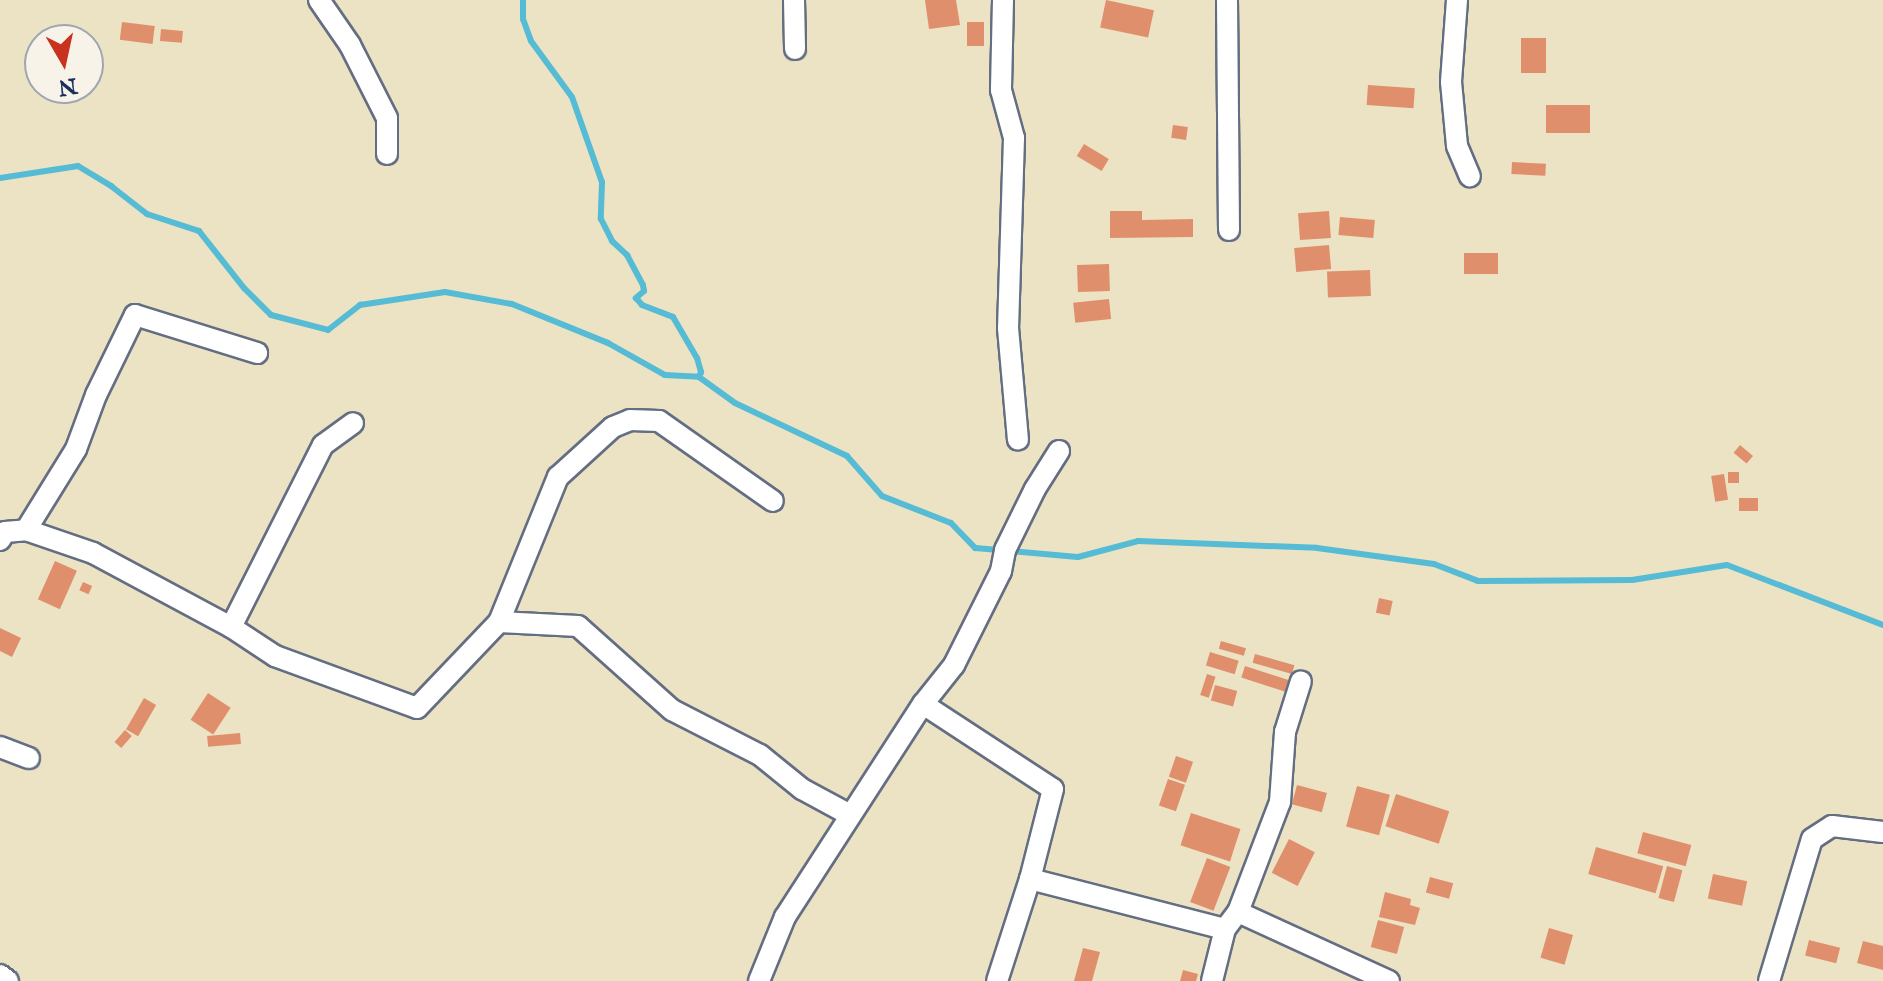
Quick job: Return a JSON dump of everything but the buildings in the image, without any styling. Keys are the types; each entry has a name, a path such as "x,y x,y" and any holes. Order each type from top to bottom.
{"street":[{"path":"319,0 350,45 387,118 387,154"},
{"path":"794,0 795,49"},
{"path":"1003,0 1001,90 1014,138 1008,328 1018,440"},
{"path":"1227,0 1229,230"},
{"path":"1457,0 1451,82 1457,146 1470,176"},
{"path":"26,530 76,449 96,395 135,315 257,353"},
{"path":"0,540 5,532 26,530 93,553 231,627 275,656 417,708 499,622 558,477 613,427 630,420 659,421 773,501"},
{"path":"231,627 323,445 353,423"},
{"path":"759,981 785,917 923,704 954,665 1001,571 1005,550 1035,489 1059,451"},
{"path":"499,622 578,626 672,710 760,755 802,789 850,815"},
{"path":"1212,981 1225,929 1238,912 1280,802 1285,732 1301,681"},
{"path":"923,704 1053,789 1030,879 997,981"},
{"path":"0,747 29,758"},
{"path":"1769,981 1812,839 1832,826 1883,832"},
{"path":"1030,879 1225,929"},
{"path":"1238,912 1389,981"},
{"path":"0,975 8,981"}],"waterway":[{"path":"523,0 523,19 531,41 572,97 602,182 601,219 612,241 627,255 643,285 644,291 636,298 642,305 673,317 697,358 701,372 699,377"},
{"path":"0,178 78,166 111,186 147,214 199,231 244,288 271,315 328,330 360,305 445,292 512,304 608,343 665,375 699,377 735,403 847,456 882,496 951,523 975,548 999,550"},
{"path":"1011,551 1078,557 1138,541 1317,548 1434,564 1478,581 1632,580 1727,565 1883,625"}]}
